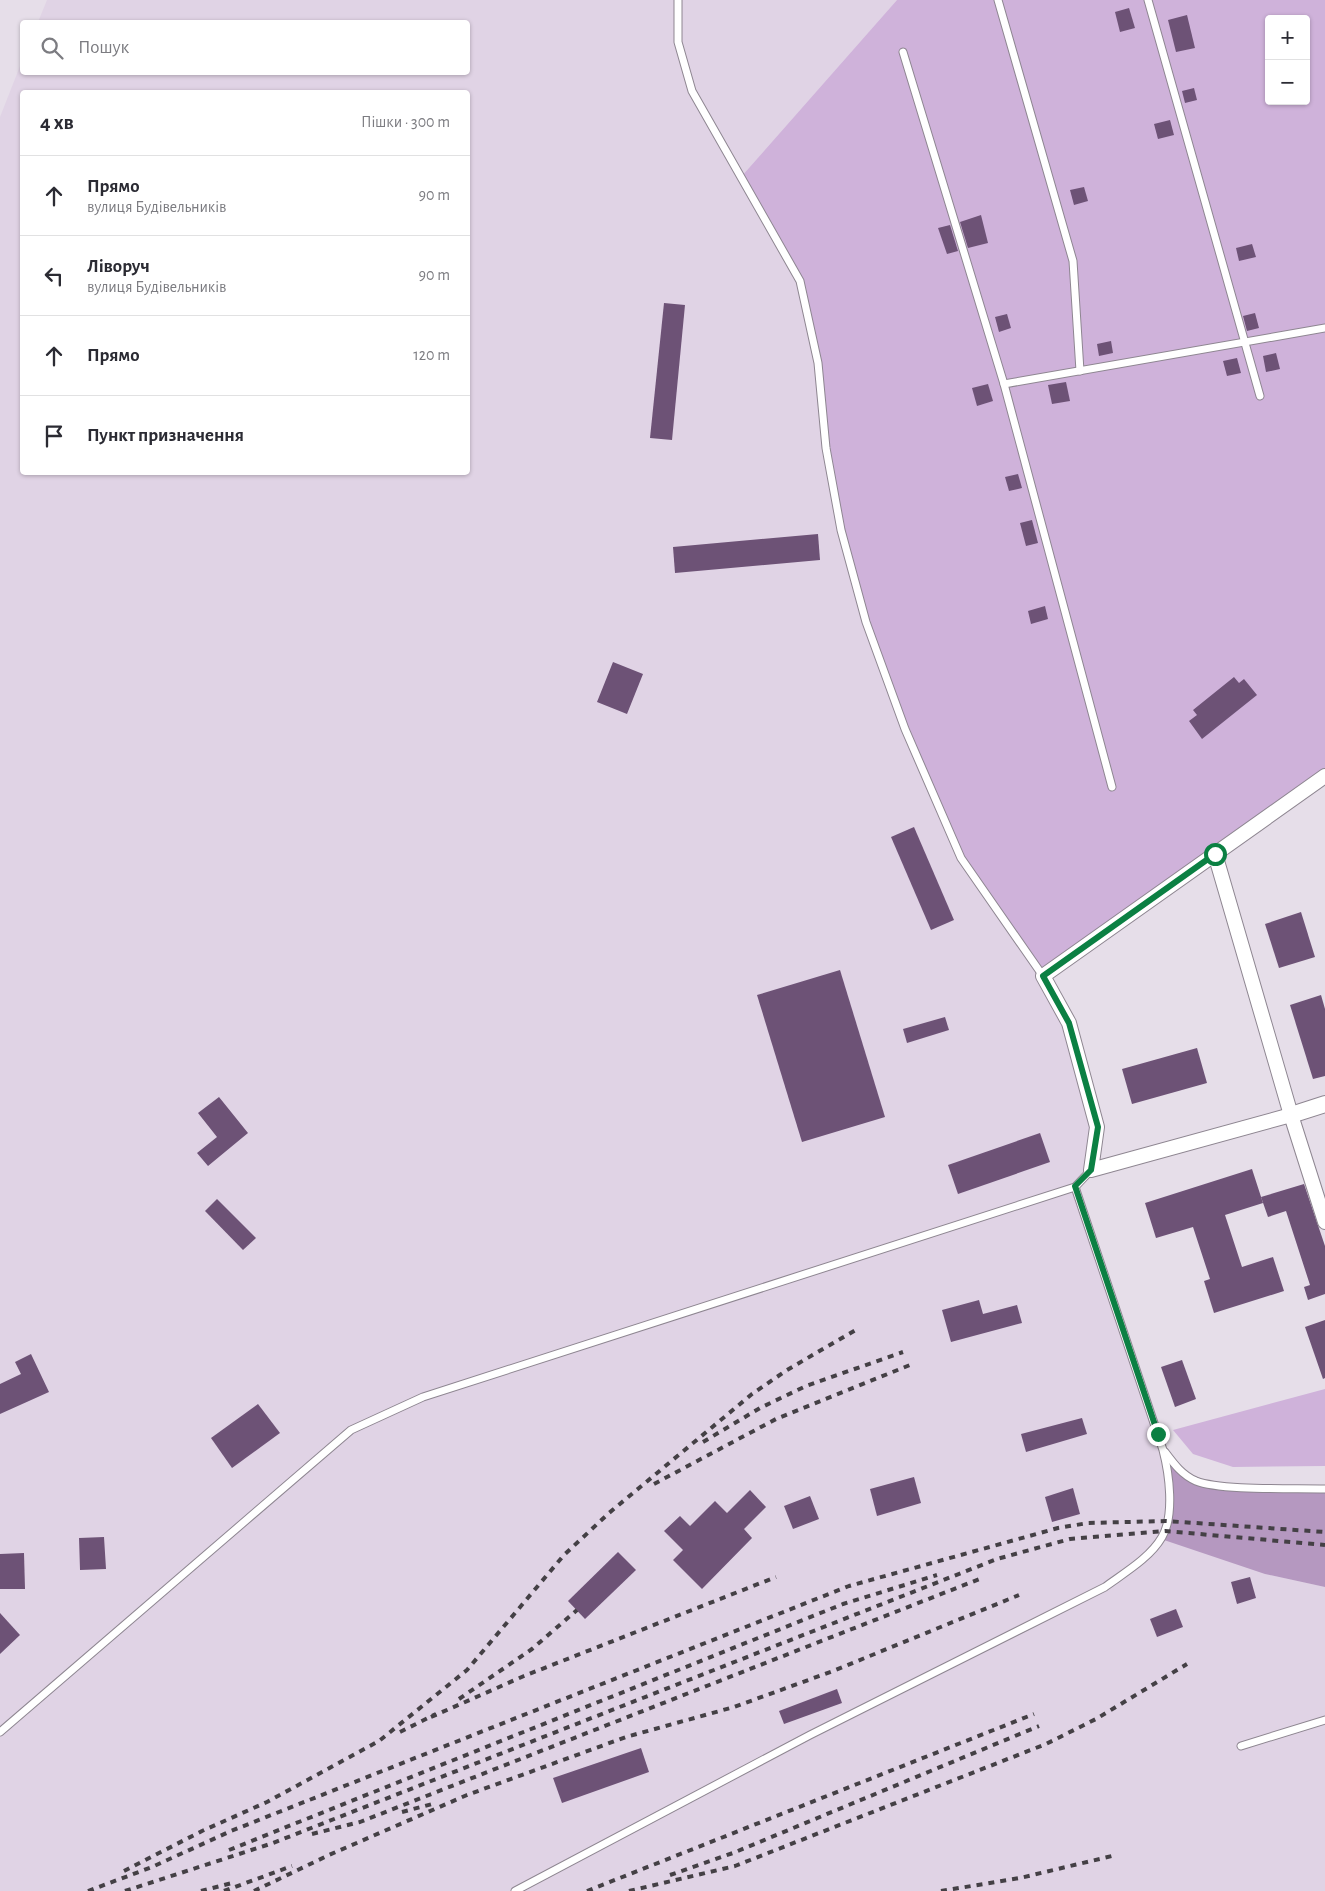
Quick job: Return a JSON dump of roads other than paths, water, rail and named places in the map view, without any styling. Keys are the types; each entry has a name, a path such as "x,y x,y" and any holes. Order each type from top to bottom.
{"street":[{"path":"1325,776 1043,976 1069,1023 1098,1127 1091,1170 1325,1104"},
{"path":"1215,854 1291,1115 1325,1222"}],"lane":[{"path":"678,0 678,42 692,91 800,281 818,364 826,448 841,530 866,622 904,729 961,858 1043,976"},
{"path":"998,0 1073,261 1080,371"},
{"path":"1148,0 1260,396"},
{"path":"903,52 1004,384 1112,787"},
{"path":"1004,384 1325,328"},
{"path":"0,1732 351,1430 423,1397 1075,1186 1091,1170"},
{"path":"516,1891 810,1735 1105,1587 1137,1563 1161,1538 1165,1532 1169,1509 1170,1478 1164,1450 1075,1186"},
{"path":"1164,1450 1179,1470 1197,1481 1225,1486 1325,1489"},
{"path":"1241,1746 1325,1720"}],"railway":[{"path":"124,1871 202,1831 267,1802 379,1741 467,1670 564,1555 609,1513 752,1394 787,1370 859,1328"},
{"path":"703,1442 760,1408 806,1386 903,1352"},
{"path":"654,1484 776,1419 910,1365"},
{"path":"88,1891 152,1867 231,1831 849,1586 1058,1528 1088,1523 1166,1521 1325,1532"},
{"path":"125,1891 273,1843 997,1559 1070,1539 1165,1531 1325,1545"},
{"path":"229,1850 843,1604 937,1575"},
{"path":"431,1717 524,1676 776,1577"},
{"path":"312,1834 360,1822 982,1578"},
{"path":"254,1891 329,1855 467,1795 626,1737 734,1707 833,1671 1019,1595"},
{"path":"459,1699 532,1649 577,1610"},
{"path":"629,1891 735,1866 1046,1744 1096,1719 1187,1664"},
{"path":"400,1732 436,1714"},
{"path":"587,1891 1034,1714"},
{"path":"670,1875 733,1853 1039,1726"},
{"path":"402,1812 436,1803"},
{"path":"941,1891 1020,1878 1112,1856"},
{"path":"224,1891 292,1866"},
{"path":"201,1891 232,1883"}]}
